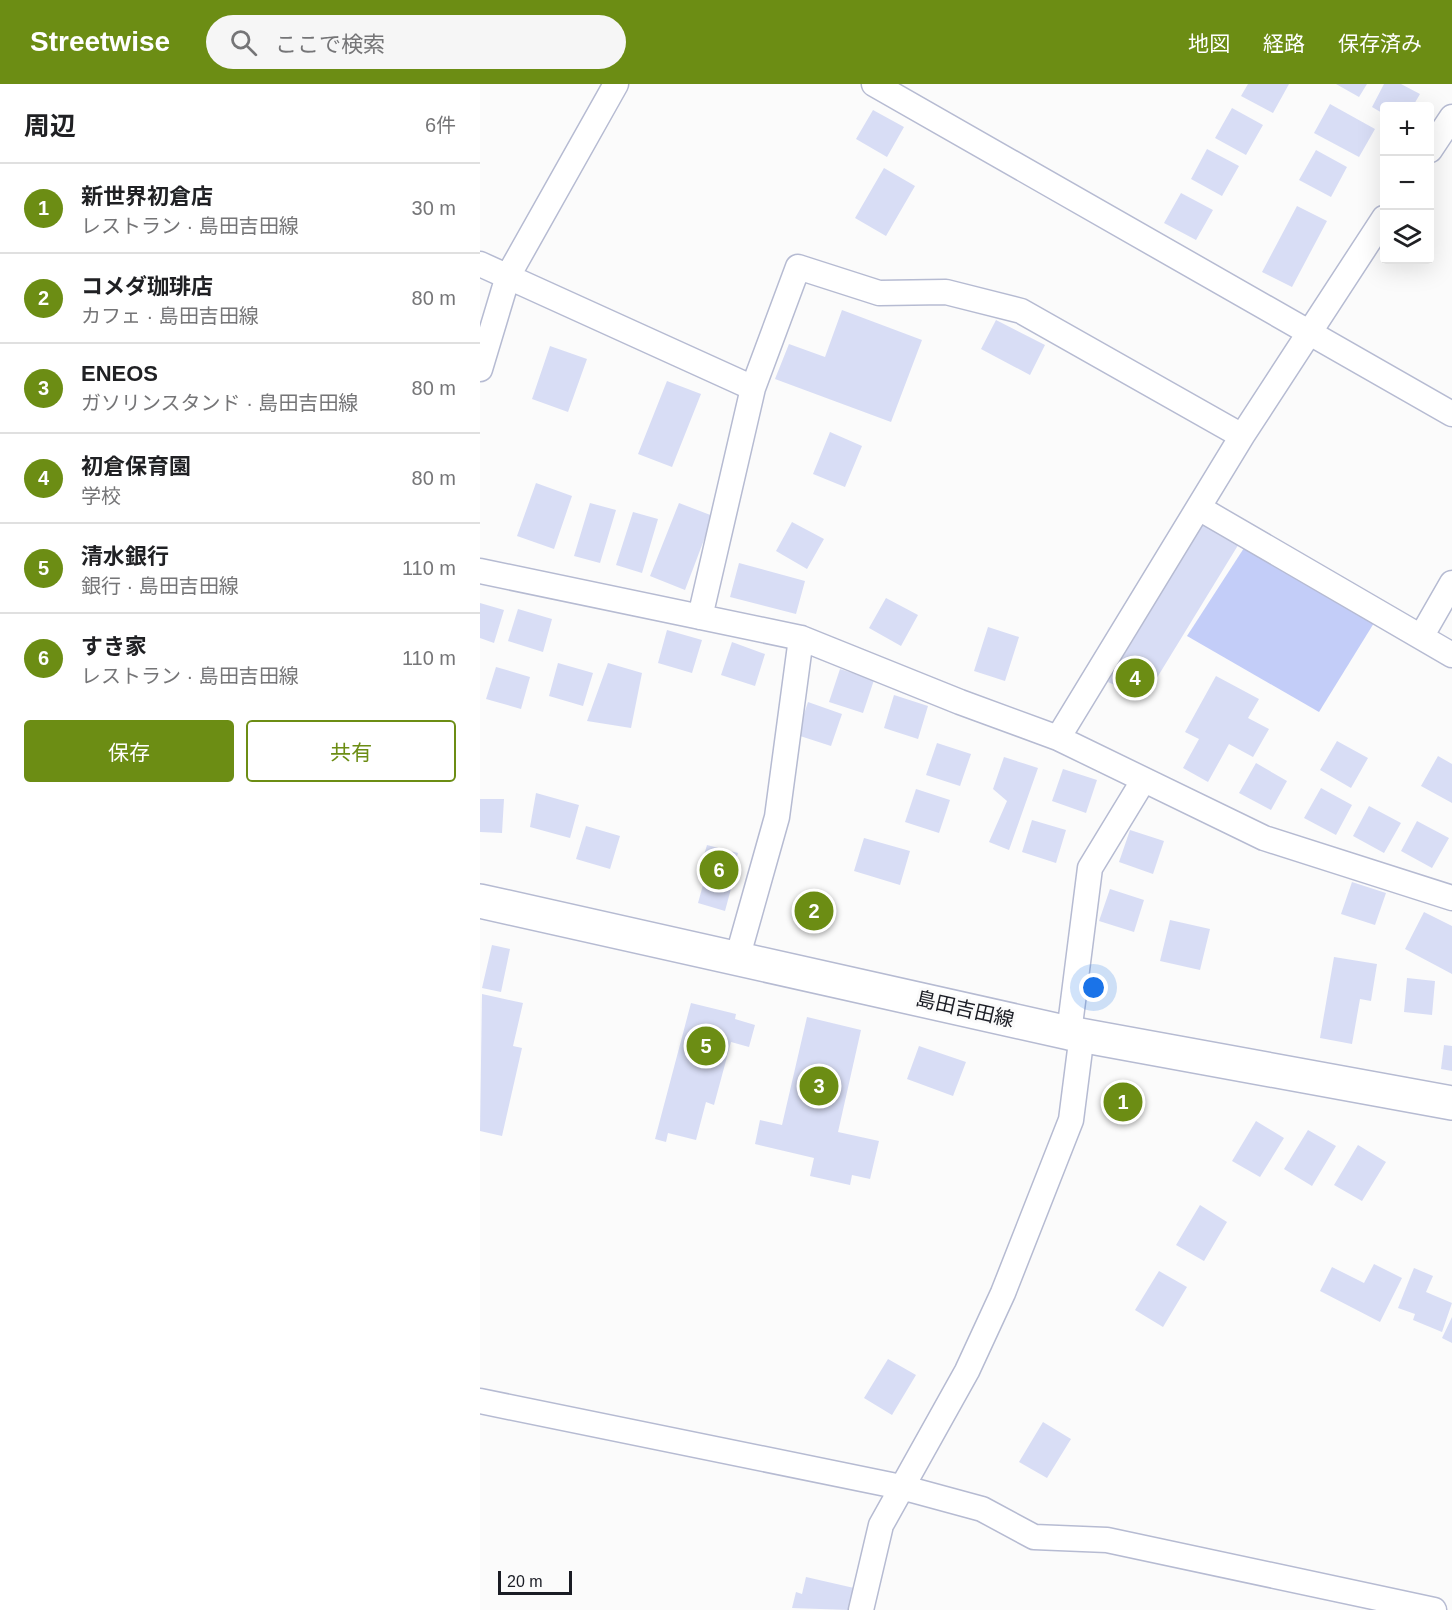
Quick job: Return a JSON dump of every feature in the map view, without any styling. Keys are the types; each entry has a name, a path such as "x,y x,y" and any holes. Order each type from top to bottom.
{"main road":[{"name":"島田吉田線","path":"480,901 1076,1034 1452,1103"}],"street":[{"path":"480,369 508,276 616,84"},
{"path":"874,84 1452,414"},
{"path":"1434,144 1452,117"},
{"path":"1058,738 1242,436 1380,224"},
{"path":"480,264 753,388"},
{"path":"700,617 753,388 798,267 879,293 946,292 1020,311 1242,436"},
{"path":"1199,508 1452,655"},
{"path":"480,571 801,638 960,702 1058,738 1143,782 1264,838 1450,892"},
{"path":"1421,637 1452,584"},
{"path":"737,959 777,817 801,638"},
{"path":"861,1610 881,1525 967,1371 1004,1293 1071,1120 1090,868 1143,782"},
{"path":"480,1401 901,1487 982,1509 1035,1537 1107,1540 1434,1610"}],"shaded area":[{"path":"1244,548 1374,623 1319,712 1187,636"}],"building":[{"path":"1248,84 1289,84 1273,113 1241,96"},
{"path":"1336,84 1367,84 1359,97"},
{"path":"1384,84 1401,84 1420,94 1415,102 1380,102 1380,112 1372,107"},
{"path":"1330,104 1375,129 1359,157 1314,133"},
{"path":"1232,108 1263,125 1246,155 1215,138"},
{"path":"873,110 904,127 887,157 856,139"},
{"path":"1207,149 1239,166 1222,196 1191,179"},
{"path":"1316,150 1347,167 1331,197 1299,180"},
{"path":"884,168 915,186 886,236 855,218"},
{"path":"1181,193 1213,210 1196,240 1164,223"},
{"path":"1297,206 1327,221 1292,287 1262,272"},
{"path":"842,310 922,340 891,422 775,379 789,344 825,357"},
{"path":"996,320 1045,345 1030,375 981,349"},
{"path":"550,346 587,359 568,412 532,399"},
{"path":"667,381 701,394 672,467 638,454"},
{"path":"830,432 862,446 845,487 813,474"},
{"path":"536,483 572,496 554,549 517,536"},
{"path":"590,503 616,510 600,563 574,556"},
{"path":"679,503 713,516 685,590 650,576"},
{"path":"633,512 658,519 642,573 616,565"},
{"path":"792,522 824,539 807,569 776,551"},
{"path":"1203,523 1240,542 1144,699 1108,682"},
{"path":"739,563 805,581 796,614 730,597"},
{"path":"886,598 918,615 901,646 869,628"},
{"path":"480,603 504,610 494,643 480,638"},
{"path":"518,609 552,619 543,652 508,641"},
{"path":"988,627 1019,637 1005,681 974,671"},
{"path":"667,630 702,640 692,673 658,663"},
{"path":"732,642 765,654 755,686 721,675"},
{"path":"558,663 593,673 583,706 549,696"},
{"path":"608,663 642,673 631,728 587,721"},
{"path":"496,667 530,677 521,709 486,699"},
{"path":"840,669 874,680 863,713 829,702"},
{"path":"1216,676 1259,699 1248,718 1269,729 1253,757 1229,744 1208,782 1183,768 1199,739 1185,732"},
{"path":"894,695 928,706 918,739 884,728"},
{"path":"808,702 842,714 831,746 797,735"},
{"path":"1337,741 1368,758 1351,788 1320,770"},
{"path":"937,743 971,754 960,786 926,775"},
{"path":"1438,756 1452,764 1452,803 1421,786"},
{"path":"1004,757 1038,768 1009,850 989,842 1007,801 993,789"},
{"path":"1256,763 1287,781 1271,810 1239,793"},
{"path":"1063,769 1097,780 1086,813 1052,801"},
{"path":"1321,788 1352,805 1336,835 1304,818"},
{"path":"916,789 950,800 939,833 905,822"},
{"path":"536,793 579,805 570,838 530,827"},
{"path":"480,799 504,799 502,833 480,832"},
{"path":"1369,806 1401,823 1384,853 1353,836"},
{"path":"1032,820 1066,830 1056,863 1022,852"},
{"path":"1417,821 1449,838 1432,868 1401,851"},
{"path":"586,826 620,836 610,869 576,859"},
{"path":"1130,830 1164,841 1153,874 1119,862"},
{"path":"864,838 910,851 900,885 854,871"},
{"path":"707,845 738,853 732,874 738,876 735,886 732,885 725,911 698,903 706,874 699,872"},
{"path":"1352,882 1386,893 1375,925 1341,914"},
{"path":"1110,889 1144,900 1134,932 1099,921"},
{"path":"1424,912 1452,926 1452,974 1405,949"},
{"path":"1170,920 1210,929 1200,970 1160,961"},
{"path":"492,945 510,949 501,992 482,988"},
{"path":"1334,957 1377,964 1371,1001 1360,999 1352,1044 1320,1038"},
{"path":"1407,978 1435,981 1432,1015 1404,1012"},
{"path":"482,994 523,1003 513,1046 522,1048 502,1136 480,1131"},
{"path":"691,1003 736,1014 735,1019 755,1025 749,1047 731,1042 714,1105 706,1102 696,1140 668,1133 666,1142 655,1139"},
{"path":"807,1017 861,1030 838,1132 879,1141 870,1179 852,1175 850,1185 810,1176 814,1158 755,1144 760,1120 782,1125"},
{"path":"1444,1045 1452,1046 1452,1071 1441,1069"},
{"path":"919,1046 966,1062 953,1096 907,1079"},
{"path":"1256,1121 1284,1138 1260,1177 1232,1161"},
{"path":"1308,1130 1336,1146 1312,1186 1284,1169"},
{"path":"1358,1145 1386,1162 1362,1201 1334,1185"},
{"path":"1200,1205 1227,1222 1204,1261 1176,1245"},
{"path":"1374,1264 1402,1278 1380,1322 1320,1291 1332,1267 1364,1283"},
{"path":"1414,1268 1433,1276 1426,1292 1452,1303 1442,1332 1413,1320 1415,1314 1398,1308"},
{"path":"1159,1271 1187,1287 1163,1327 1135,1310"},
{"path":"1452,1317 1452,1343 1442,1338"},
{"path":"888,1359 916,1375 892,1415 864,1398"},
{"path":"1043,1422 1071,1439 1047,1478 1019,1462"},
{"path":"806,1577 854,1588 849,1610 792,1608 796,1592 802,1594"}],"place":[{"name":"初倉保育園","path":"1135,678"},
{"name":"すき家","path":"719,870"},
{"name":"コメダ珈琲店","path":"814,911"},
{"name":"清水銀行","path":"706,1046"},
{"name":"ENEOS","path":"819,1086"},
{"name":"新世界初倉店","path":"1123,1102"}]}
